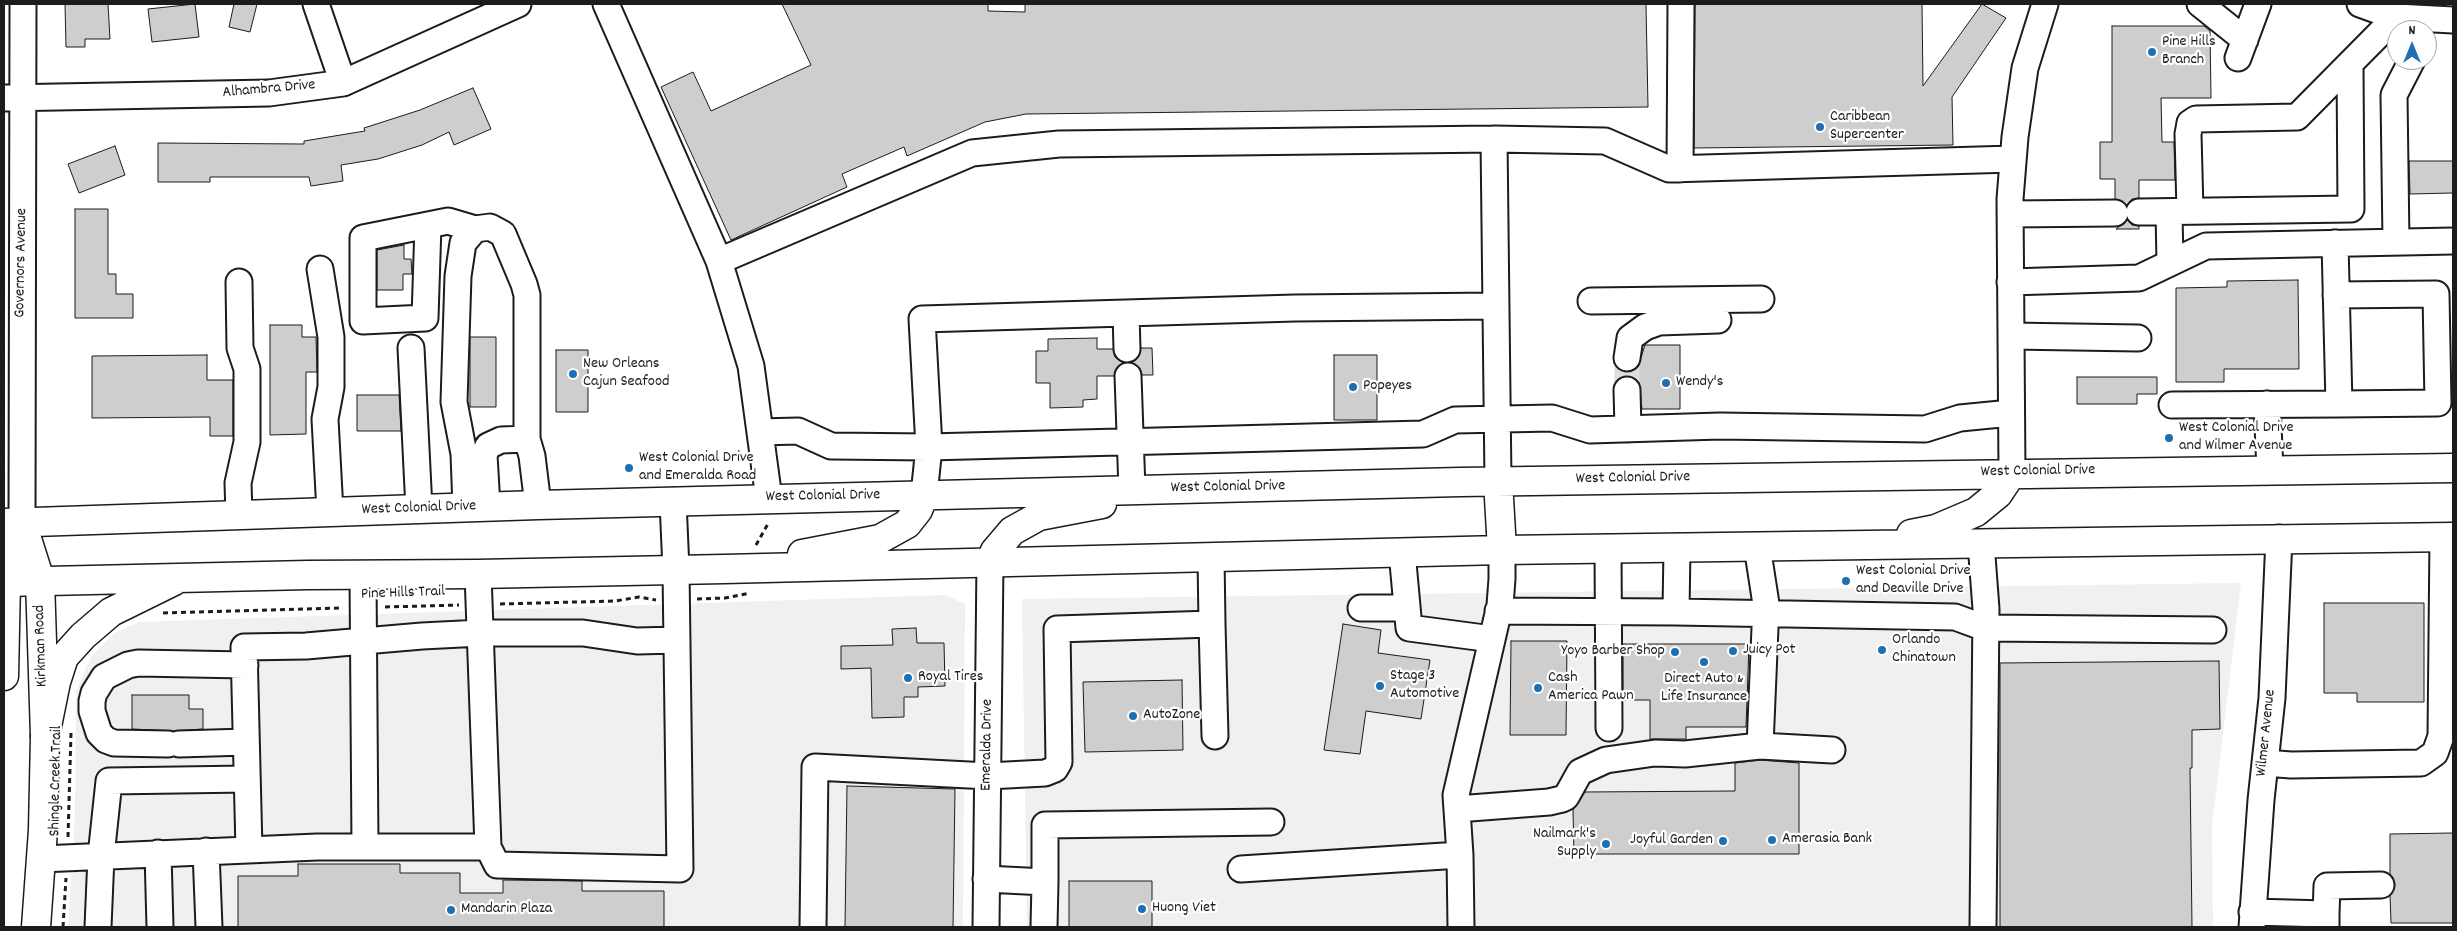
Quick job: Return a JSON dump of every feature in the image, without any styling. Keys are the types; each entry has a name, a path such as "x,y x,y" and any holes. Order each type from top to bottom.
{"main road":[{"name":"West Colonial Drive","path":"13,523 673,501 769,510 924,495 1498,481 2453,468"},
{"path":"1855,545 1936,529 1976,512 1998,494 2012,473"},
{"path":"1498,481 1502,550"},
{"path":"990,562 995,551 1012,531 1039,516 1187,489"},
{"path":"730,579 880,539 907,524 918,510 924,495"},
{"name":"Kirkman Road","path":"13,523 40,580 45,736 54,858 36,927"},
{"path":"4,676 5,582 13,523"},
{"path":"5,582 183,577 676,570 730,579 990,562 1608,548 2448,537"},
{"path":"45,736 56,682 64,657 83,636 111,612 183,577"}],"street":[{"name":"Governors Avenue","path":"13,523 21,332 14,98 23,4"},
{"path":"316,4 343,83"},
{"name":"Alhambra Drive","path":"14,98 269,93 343,83 518,4"},
{"path":"606,4 719,261 751,366 769,510"},
{"path":"1680,169 1681,4"},
{"path":"2012,473 2010,214 2013,159 2025,68 2045,4"},
{"path":"2200,4 2241,49 2257,4"},
{"path":"2360,4 2396,17 2438,24"},
{"path":"2170,263 2179,211 2190,124 2196,119 2297,117 2350,66 2396,17"},
{"path":"2010,214 2351,209 2350,66"},
{"path":"2396,242 2394,95 2407,70"},
{"path":"719,261 972,153 1059,144 1494,140 1605,141 1669,169 2013,159"},
{"path":"1494,140 1498,481"},
{"path":"428,225 448,221 475,229 490,227 503,234 524,284 527,295 527,439 532,456 538,505"},
{"path":"475,229 463,243 458,276 454,402 476,507"},
{"path":"2010,282 2139,278 2206,246 2453,241"},
{"path":"2335,243 2339,404"},
{"path":"320,269 331,337 331,387 325,419 330,512"},
{"path":"239,282 240,348 247,369 247,442 238,483 239,515"},
{"path":"2172,405 2438,403 2436,294 2336,295"},
{"path":"1591,301 1761,299"},
{"path":"924,495 929,448 922,319 1496,306"},
{"path":"1126,313 1127,349"},
{"path":"1627,358 1630,338 1644,327 1659,322 1718,320"},
{"path":"2010,336 2138,338"},
{"path":"411,348 420,508"},
{"path":"1128,376 1132,490"},
{"path":"1627,390 1628,428"},
{"path":"2267,404 2270,470"},
{"path":"760,432 798,432 831,446 929,448 1423,434 1455,420 1552,418 1590,430 1720,426 1925,429 1960,418 2011,414"},
{"path":"476,507 484,455 488,446 501,440 527,439"},
{"path":"478,574 488,847 497,865 680,869 676,570 673,501"},
{"path":"2265,763 2291,765 2421,763 2435,753 2441,736 2448,537"},
{"name":"Wilmer Avenue","path":"2252,920 2272,698 2279,538"},
{"path":"1981,543 1985,628 1983,927"},
{"path":"1757,546 1765,613 1760,746"},
{"path":"1676,612 1677,547"},
{"path":"1608,548 1609,728"},
{"path":"1460,927 1460,855 1456,795 1498,611 1502,579 1502,550"},
{"path":"1402,552 1409,628 1492,639"},
{"path":"1211,557 1215,736"},
{"name":"Emeralda Drive","path":"986,927 990,562"},
{"path":"363,574 365,847"},
{"path":"1361,608 1407,608"},
{"path":"1498,611 1765,613 1955,617 1985,628 2213,630"},
{"path":"812,927 815,767 988,776 1045,773 1055,769 1058,762 1057,629 1212,624"},
{"path":"249,850 244,647 306,646 363,640 481,633 534,635 583,633 637,641 677,640"},
{"path":"245,665 138,663 116,670 104,677 94,693 92,711 99,733 106,740 120,744 246,742"},
{"path":"1457,809 1549,802 1562,799 1566,797 1580,772 1606,760 1655,752 1685,754 1760,746 1832,750"},
{"path":"98,927 100,856 109,781 247,779"},
{"path":"1044,927 1045,825 1271,822"},
{"path":"54,858 206,851 365,847 488,847"},
{"path":"206,851 209,927"},
{"path":"158,854 160,927"},
{"path":"1241,869 1460,855"},
{"path":"986,879 1045,882"},
{"path":"2252,920 2326,920 2327,886 2381,885"}],"path":[{"path":"756,547 769,510"},
{"name":"Pine Hills Trail","path":"155,613 615,601 639,597 650,600 725,598 730,579"},
{"name":"Shingle Creek Trail","path":"63,927 54,858 71,727"}],"shaded area":[{"path":"2241,583 2212,826 2213,927 1027,927 1022,599"},
{"path":"945,595 965,604 963,927 68,927 75,815 76,692 91,657 115,633 139,622"}],"building":[{"path":"65,4 108,4 110,39 85,39 85,47 66,47"},
{"path":"195,4 199,37 152,42 148,9"},
{"path":"234,4 257,4 250,32 229,27"},
{"path":"782,4 988,4 988,11 1025,12 1025,4 1646,4 1648,107 1026,114 985,122 907,156 904,147 842,174 847,187 731,240 661,87 693,72 711,111 811,65"},
{"path":"1695,4 1922,4 1923,86 1982,4 2006,18 1952,97 1953,145 1694,148"},
{"path":"2112,26 2204,26 2210,31 2211,98 2161,98 2162,142 2174,142 2175,180 2139,180 2139,198 2132,199 2127,205 2115,199 2115,179 2100,179 2100,142 2112,142"},
{"path":"473,88 491,129 454,145 449,132 422,145 378,159 341,165 343,181 311,186 309,177 210,177 210,182 158,182 158,143 304,144 304,141 365,131 364,128 420,110"},
{"path":"115,146 125,175 79,193 68,164"},
{"path":"2409,161 2453,161 2453,193 2410,194"},
{"path":"75,209 108,209 108,274 116,274 116,294 133,294 133,318 75,318"},
{"path":"2127,220 2132,225 2139,226 2139,229 2116,229"},
{"path":"404,245 404,259 411,259 412,274 403,274 403,290 377,290 377,250"},
{"path":"2298,280 2299,369 2224,369 2224,382 2176,382 2176,288 2227,287 2227,281"},
{"path":"270,325 302,325 302,337 316,337 317,372 306,372 306,434 270,435"},
{"path":"470,337 496,337 496,407 470,407"},
{"path":"1097,338 1097,349 1113,349 1115,357 1124,363 1116,369 1114,376 1097,376 1097,399 1083,400 1083,407 1050,408 1050,383 1036,383 1036,351 1048,351 1048,339"},
{"path":"1645,345 1680,345 1680,409 1642,409 1639,382 1627,376 1618,380 1618,369 1624,372 1632,372 1638,367"},
{"path":"1141,348 1152,348 1153,375 1142,375 1140,368 1131,362 1139,356"},
{"path":"556,350 588,350 588,412 556,412"},
{"path":"207,355 207,380 233,380 233,436 210,436 210,417 92,418 92,356"},
{"path":"1334,355 1377,355 1377,420 1334,420"},
{"path":"2077,377 2157,377 2157,394 2137,394 2137,404 2077,404"},
{"path":"357,395 399,395 401,431 357,431"},
{"path":"2324,603 2424,603 2424,702 2357,702 2357,693 2324,693"},
{"name":"Stage 3 Automotive","path":"1343,624 1381,630 1378,653 1430,660 1421,719 1366,711 1360,754 1324,750"},
{"name":"Royal Tires","path":"916,628 917,643 944,643 945,686 918,687 918,697 904,697 904,717 872,718 871,668 841,669 841,646 893,645 892,629"},
{"name":"Cash America Pawn","path":"1511,641 1567,641 1566,735 1510,735"},
{"path":"1623,644 1749,644 1746,727 1686,727 1686,739 1650,739 1650,700 1623,700"},
{"path":"2219,661 2220,729 2192,730 2192,768 2190,768 2192,927 2000,927 2000,663"},
{"name":"AutoZone","path":"1182,680 1183,750 1085,752 1083,682"},
{"path":"132,695 189,695 189,709 203,709 203,729 174,731 132,729"},
{"path":"1760,760 1799,763 1799,854 1574,854 1573,810 1585,792 1735,791 1735,763"},
{"path":"847,786 955,789 953,927 845,927"},
{"path":"2453,833 2453,923 2391,923 2390,895 2395,885 2390,874 2390,834"},
{"name":"Mandarin Plaza","path":"298,864 400,864 400,873 460,873 460,893 503,893 503,880 582,881 582,891 664,891 664,927 238,927 238,876 298,876"},
{"path":"1069,881 1152,881 1152,927 1069,927"}],"tunnel":[{"path":"1627,358 1627,390"}],"place":[{"name":"Pine Hills Branch","path":"2152,52"},
{"name":"Caribbean Supercenter","path":"1820,127"},
{"name":"New Orleans Cajun Seafood","path":"573,374"},
{"name":"Wendy's","path":"1666,383"},
{"name":"Popeyes","path":"1353,387"},
{"name":"West Colonial Drive and Wilmer Avenue","path":"2169,438"},
{"name":"West Colonial Drive and Emeralda Road","path":"629,468"},
{"name":"West Colonial Drive and Deaville Drive","path":"1846,581"},
{"name":"Orlando Chinatown","path":"1882,650"},
{"name":"Juicy Pot","path":"1733,651"},
{"name":"Yoyo Barber Shop","path":"1675,652"},
{"name":"Direct Auto & Life Insurance","path":"1704,662"},
{"name":"Royal Tires","path":"908,678"},
{"name":"Stage 3 Automotive","path":"1380,686"},
{"name":"Cash America Pawn","path":"1538,688"},
{"name":"AutoZone","path":"1133,716"},
{"name":"Amerasia Bank","path":"1772,840"},
{"name":"Joyful Garden","path":"1723,841"},
{"name":"Nailmark's Supply","path":"1606,844"},
{"name":"Huong Viet","path":"1142,909"},
{"name":"Mandarin Plaza","path":"451,910"}]}
